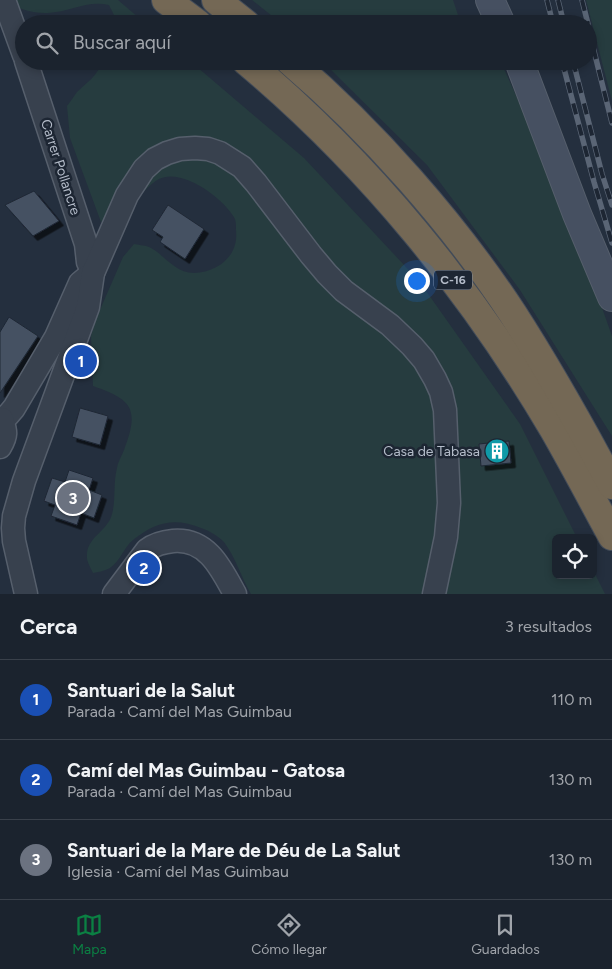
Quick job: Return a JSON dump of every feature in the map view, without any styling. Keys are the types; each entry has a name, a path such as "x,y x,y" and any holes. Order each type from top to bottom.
{"highway":[{"path":"166,0 186,15"},
{"path":"216,0 235,15"},
{"name":"C-16","path":"256,70 306,115 358,168 431,251 504,352 553,430 612,536"},
{"name":"C-16","path":"300,70 341,108 429,202 479,266 557,385 612,485"}],"main road":[{"path":"490,0 497,15"},
{"path":"523,70 612,297"}],"street":[{"path":"4,0 15,30"},
{"name":"Carrer Pollancre","path":"29,70 86,244 88,262 93,273"},
{"path":"26,594 14,541 14,516 24,481 88,307 93,273 135,180 154,159 180,149 195,148 208,149 220,153 242,167 327,274 344,290 390,325 412,346 424,360 435,379 441,392 445,410 449,503 446,537 434,594"},
{"path":"0,447 6,431 1,419 14,408 56,337 80,283 93,273"},
{"path":"114,594 147,550 155,545 179,540 195,544 209,553 235,594"}],"green space":[{"path":"0,0 118,0 136,15 114,15 109,5 101,4 42,13"},
{"path":"252,0 453,0 458,15 271,15"},
{"path":"586,0 612,0 612,101 597,43 597,15 590,15"},
{"path":"98,70 201,70 304,158 419,281 520,424 575,534 552,534 552,579 597,578 605,594 251,594 232,554 222,540 204,529 174,522 157,525 141,534 130,543 112,567 93,573 87,560 88,549 90,543 110,520 114,503 118,465 132,422 128,406 123,400 116,395 93,386 91,336 96,319 123,257 134,244 149,247 180,270 194,273 203,272 219,266 230,255 236,239 236,224 230,211 213,194 191,181 168,176 159,179 139,197 101,222 70,138 67,106 77,92"},
{"path":"331,70 505,71 567,209 612,336 612,436 520,290 427,165"}],"building":[{"path":"34,191 59,221 33,236 5,205"},
{"path":"168,205 204,229 185,259 160,242 163,237 152,230"},
{"path":"9,317 38,336 0,393 0,332"},
{"path":"80,408 108,416 100,445 72,437"},
{"name":"Casa de Tabasa","path":"509,441 511,463 481,466 479,444"},
{"path":"69,470 93,478 89,490 102,495 94,518 81,513 77,525 51,516 55,505 44,501 52,478 65,482"}],"railway":[{"path":"547,0 551,15"},
{"path":"558,0 562,15"},
{"path":"582,0 586,15"},
{"path":"597,63 612,123"},
{"path":"564,70 612,243"},
{"path":"575,70 602,174 612,205"}],"place":[{"name":"Santuari de la Salut","path":"81,361"},
{"name":"Casa de Tabasa","path":"497,451"},
{"name":"Santuari de la Mare de Déu de La Salut","path":"73,498"},
{"name":"Camí del Mas Guimbau - Gatosa","path":"144,568"}]}
